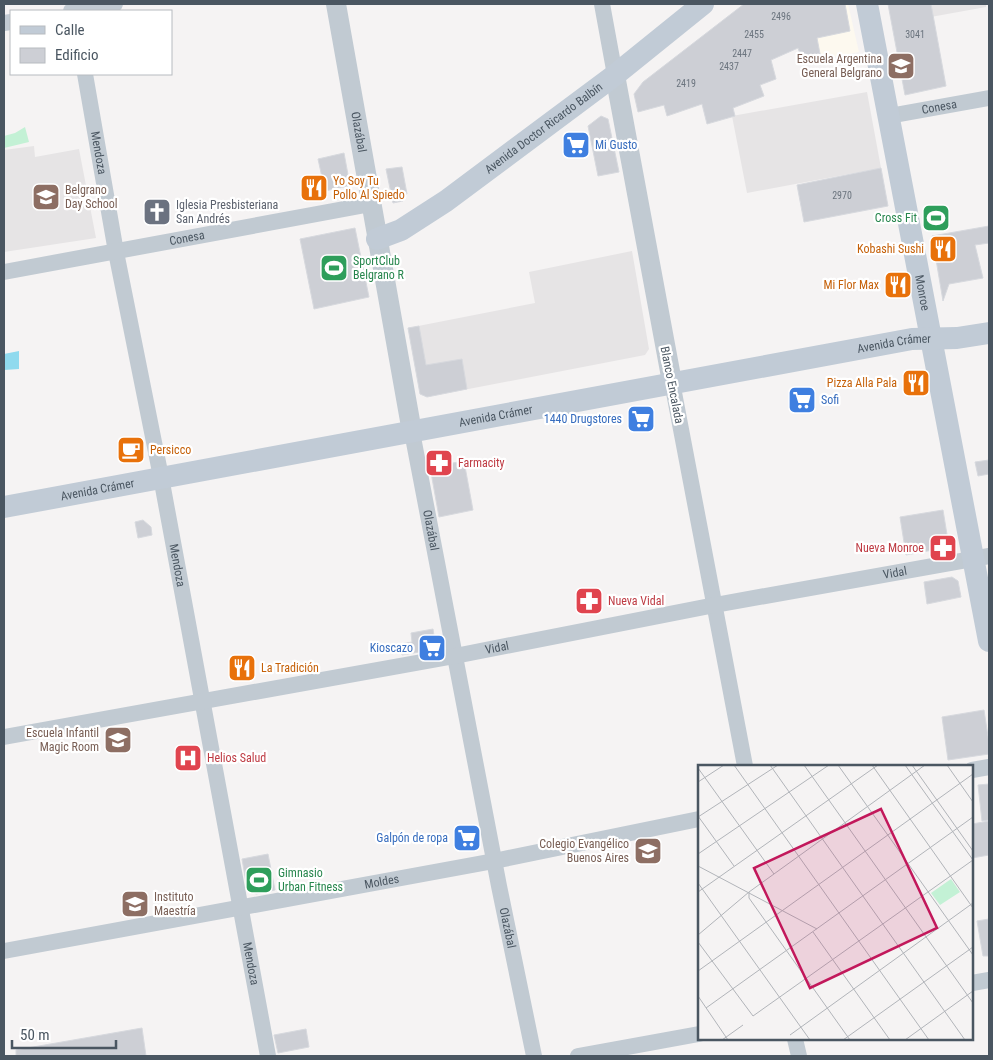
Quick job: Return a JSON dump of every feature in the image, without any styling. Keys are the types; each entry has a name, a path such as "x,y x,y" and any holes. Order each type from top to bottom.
{"main road":[{"name":"Avenida Doctor Ricardo Balbín","path":"377,239 401,230 421,218 615,75 703,4"},
{"name":"Monroe","path":"867,4 932,339 982,557 989,640"},
{"name":"Avenida Crámer","path":"4,507 912,339 957,338 989,333"}],"street":[{"path":"79,10 115,4"},
{"name":"Olazábal","path":"336,4 412,432 494,861 534,1056"},
{"name":"Blanco Encalada","path":"602,4 745,765"},
{"name":"Mendoza","path":"85,75 116,252 161,477 268,1056"},
{"name":"Conesa","path":"889,116 989,98"},
{"name":"Conesa","path":"4,272 371,204"},
{"name":"Vidal","path":"4,737 455,656 715,605 982,557"},
{"path":"973,770 989,767"},
{"name":"Moldes","path":"4,951 494,861 698,819"},
{"path":"973,983 989,980"},
{"path":"578,1056 698,1034"},
{"path":"795,1040 799,1056"}],"shaded area":[{"path":"785,4 848,4 859,52 803,63"},
{"path":"888,4 986,4 986,7 892,24"},
{"path":"867,92 881,168 747,193 732,116"},
{"name":"Belgrano Day School","path":"34,146 35,157 79,149 96,238 4,252 4,150"},
{"path":"632,251 649,349 645,355 427,397 420,394 408,328 535,303 529,272"}],"green space":[{"path":"25,127 29,142 4,148 4,136 15,133"}],"water":[{"path":"19,351 19,369 4,370 4,354"}],"building":[{"path":"744,4 845,4 850,31 817,38 821,59 803,63 798,48 771,60 776,79 760,85 764,96 733,108 735,116 707,124 702,104 667,116 664,105 638,112 634,94 643,82"},
{"path":"888,4 931,4 946,86 905,95"},
{"path":"601,116 608,119 619,172 598,176 588,126"},
{"path":"344,153 349,180 348,186 325,191 318,159"},
{"path":"402,167 407,194 402,196 403,201 393,203 386,169"},
{"path":"881,168 888,206 804,222 797,185"},
{"path":"989,226 989,243 975,245 983,278 949,284 943,301 932,236"},
{"name":"SportClub Belgrano R","path":"355,228 369,297 314,309 300,239"},
{"path":"419,326 426,365 462,359 467,389 427,397 420,394 408,328"},
{"path":"989,460 989,474 978,476 975,462"},
{"path":"464,461 473,510 439,517 430,467"},
{"path":"943,510 949,547 906,555 900,517"},
{"path":"143,520 151,527 152,535 138,538 135,522"},
{"path":"952,577 958,581 961,597 927,604 924,582"},
{"path":"433,629 436,649 402,655 400,644 412,642 411,633"},
{"path":"984,710 989,754 948,760 942,717"},
{"path":"989,784 989,820 982,821 978,785"},
{"path":"989,821 989,855 973,858 973,824"},
{"path":"268,854 275,890 256,894 247,888 242,859"},
{"path":"989,919 989,956 983,956 977,921"},
{"path":"142,1028 146,1056 16,1056 16,1050"},
{"path":"306,1029 309,1047 278,1053 274,1035"}],"place":[{"name":"Escuela Argentina General Belgrano","path":"901,66"},
{"name":"Mi Gusto","path":"576,145"},
{"name":"Yo Soy Tu Pollo Al Spiedo","path":"314,188"},
{"name":"Belgrano Day School","path":"46,197"},
{"name":"Iglesia Presbisteriana San Andrés","path":"157,212"},
{"name":"Cross Fit","path":"936,218"},
{"name":"Kobashi Sushi","path":"943,249"},
{"name":"SportClub Belgrano R","path":"334,268"},
{"name":"Mi Flor Max","path":"898,285"},
{"name":"Pizza Alla Pala","path":"916,383"},
{"name":"Sofi","path":"802,400"},
{"name":"1440 Drugstores","path":"641,419"},
{"name":"Persicco","path":"131,450"},
{"name":"Farmacity","path":"439,463"},
{"name":"Nueva Monroe","path":"943,548"},
{"name":"Nueva Vidal","path":"589,601"},
{"name":"Kioscazo","path":"432,648"},
{"name":"La Tradición","path":"242,668"},
{"name":"Escuela Infantil Magic Room","path":"118,740"},
{"name":"Helios Salud","path":"188,758"},
{"name":"Galpón de ropa","path":"467,838"},
{"name":"Colegio Evangélico Buenos Aires","path":"648,851"},
{"name":"Gimnasio Urban Fitness","path":"259,880"},
{"name":"Instituto Maestría","path":"135,904"}]}
